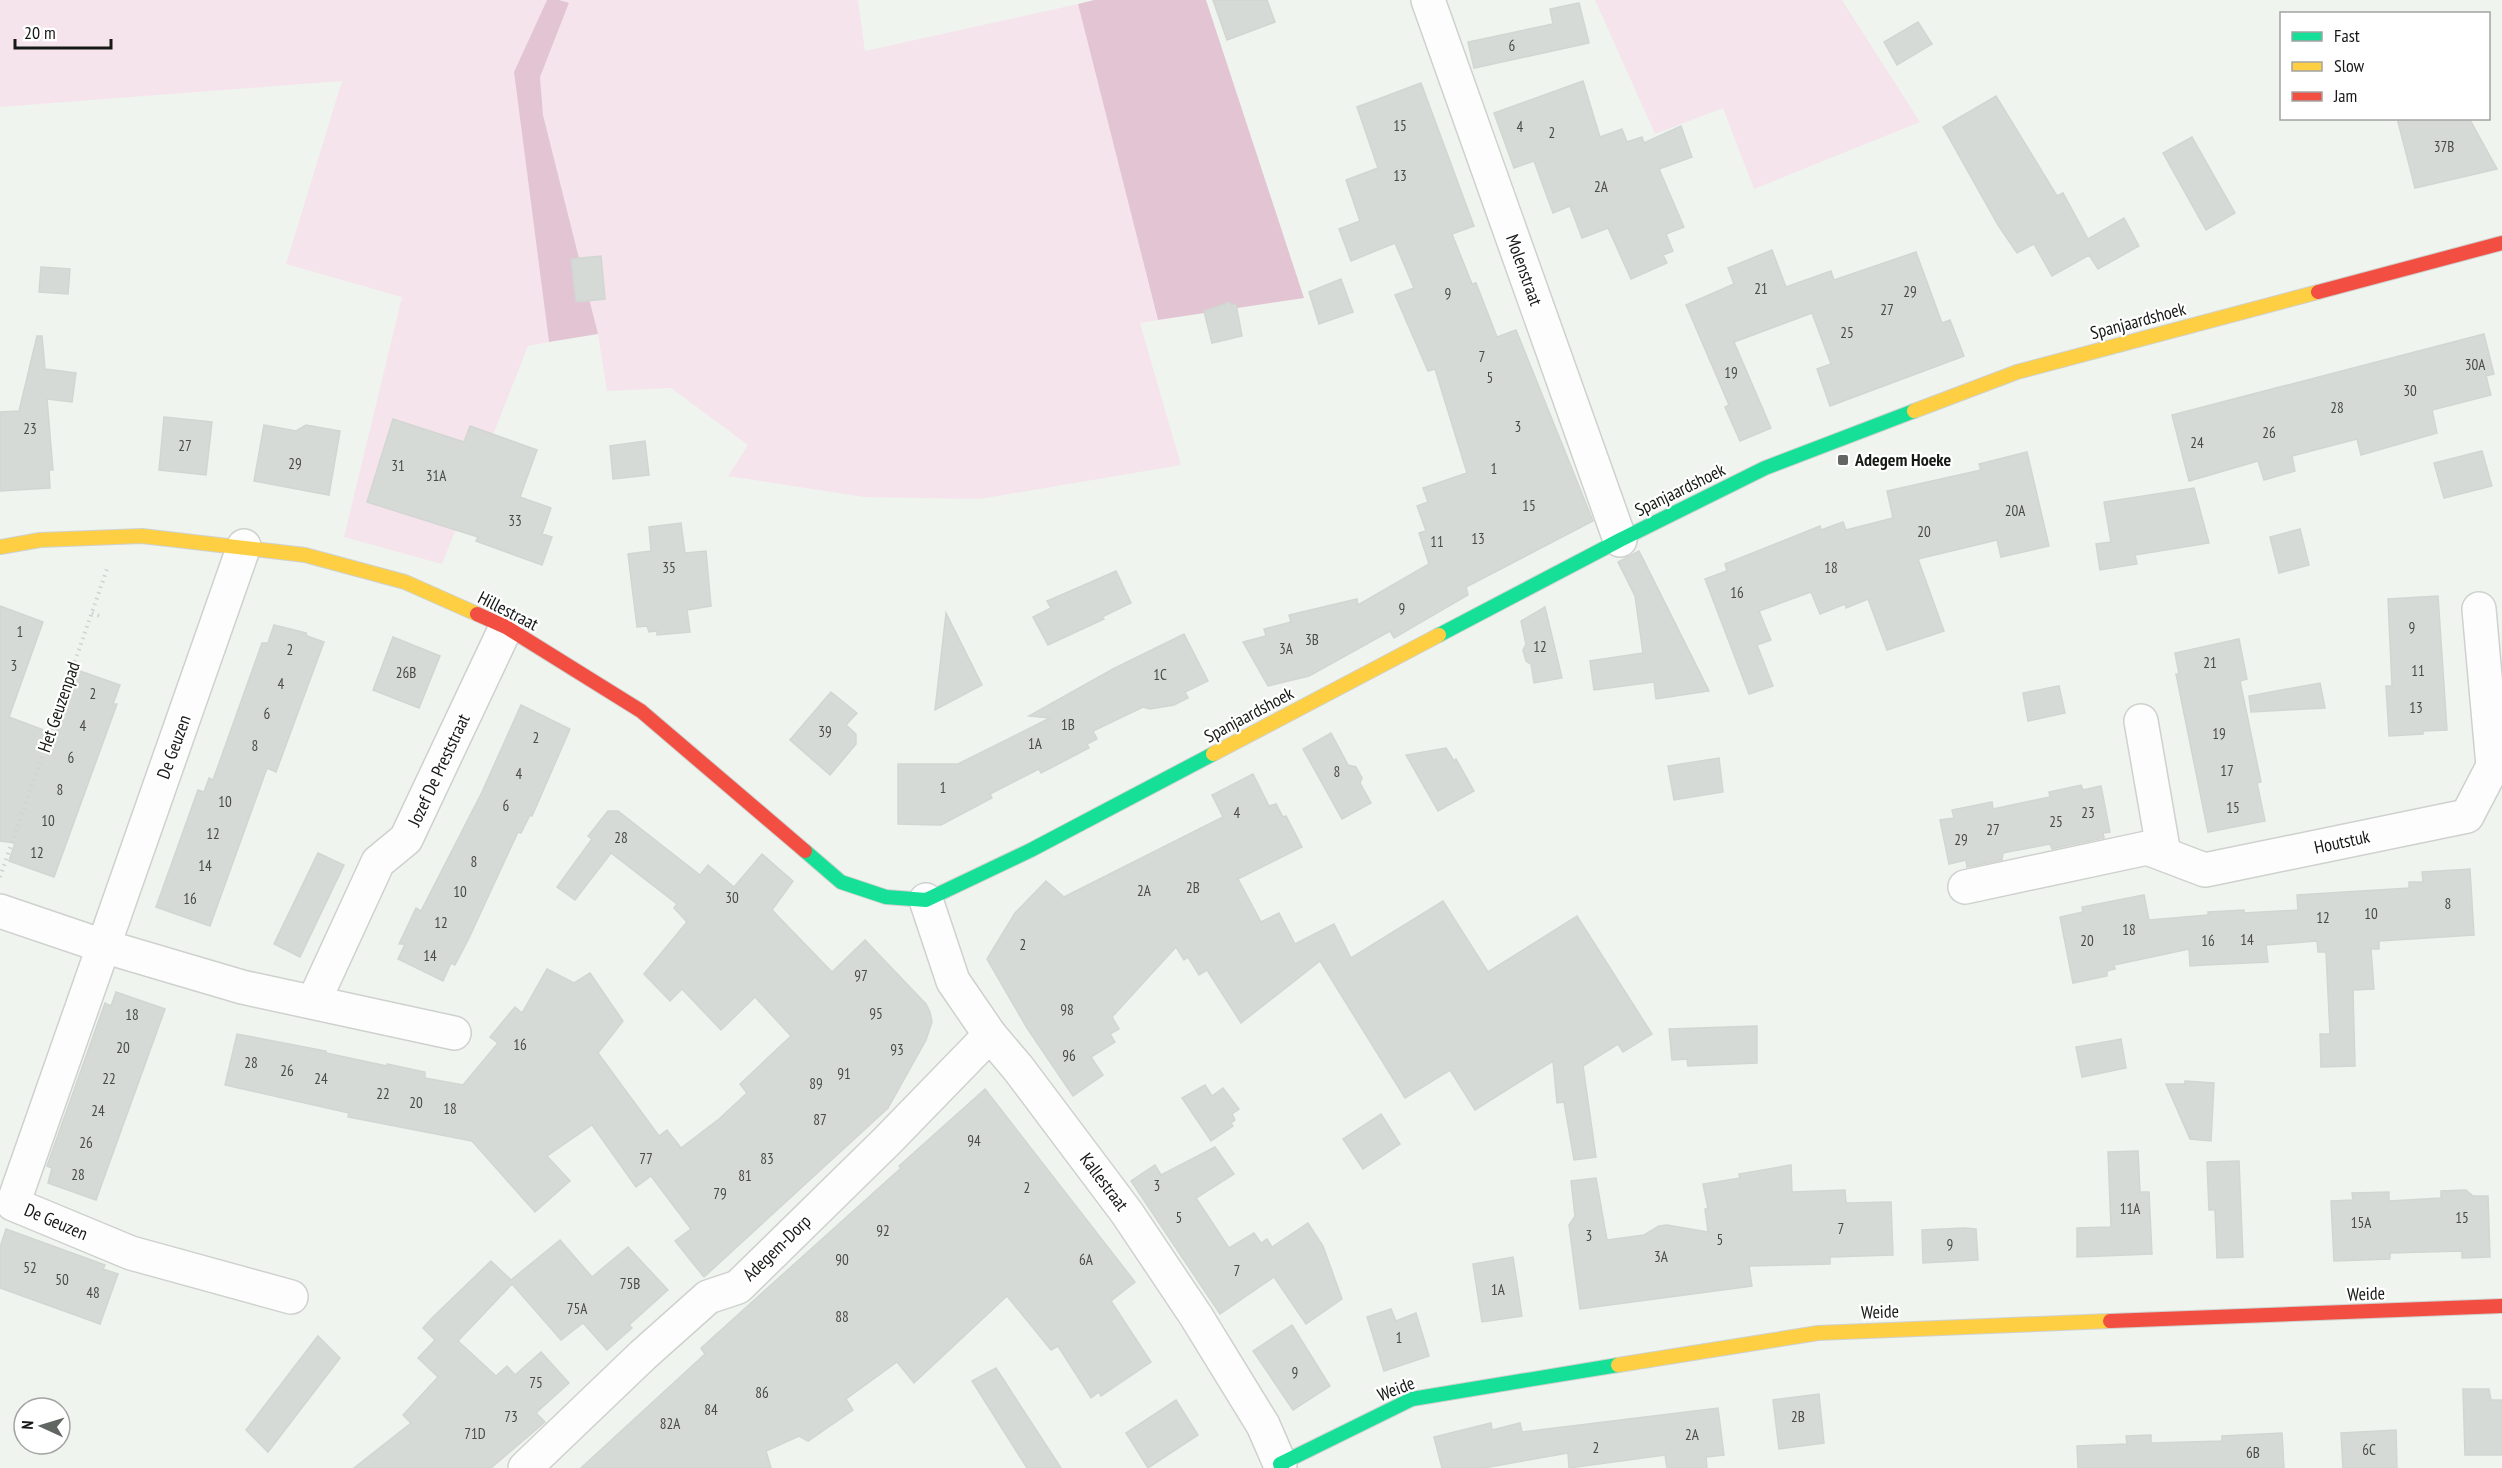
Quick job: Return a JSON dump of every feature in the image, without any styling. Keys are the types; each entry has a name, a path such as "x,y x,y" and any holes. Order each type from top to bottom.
{"street":[{"name":"Molenstraat","path":"1428,0 1620,540"},
{"name":"Spanjaardshoek","path":"927,900 1041,844 1620,540 1765,468 2017,372 2502,243"},
{"name":"Hillestraat","path":"0,548 40,540 142,536 244,546 305,555 405,582 506,627 641,711 841,882 886,897 927,900"},
{"name":"De Geuzen","path":"244,546 13,1204 131,1253 291,1297"},
{"name":"Houtstuk","path":"1965,887 2147,848 2205,870 2467,816 2498,766 2479,609"},
{"name":"Jozef De Preststraat","path":"314,1001 378,862 406,839 506,627"},
{"path":"2141,721 2164,854"},
{"name":"Kallestraat","path":"927,900 952,981 990,1035 1025,1077 1127,1213 1197,1316 1263,1425 1281,1466"},
{"path":"0,911 104,946 242,987 454,1033"},
{"name":"Adegem-Dorp","path":"525,1468 643,1355 708,1297 738,1287 887,1141 990,1035"},
{"name":"Weide","path":"1281,1466 1412,1399 1818,1333 2502,1306"}],"path":[{"name":"Het Geuzenpad","path":"0,877 119,537"},
{"path":"92,613 102,617"}],"shaded area":[{"path":"0,0 547,0 514,72 549,342 528,346 442,564 344,537 402,297 286,264 342,81 0,107"},
{"path":"547,0 569,3 540,77 543,115 598,334 549,342 514,72"},
{"path":"559,0 858,0 865,51 1078,4 1158,320 1140,323 1181,465 980,499 864,497 728,476 748,445 671,388 607,391 598,334 543,115 540,77 569,4"},
{"path":"1094,0 1206,0 1304,298 1158,320 1078,4"},
{"path":"1595,0 1842,0 1920,122 1754,189 1723,108 1655,134"}],"building":[{"path":"1213,0 1267,0 1275,22 1227,40"},
{"path":"1579,3 1589,43 1474,68 1468,42 1553,24 1550,9"},
{"path":"1918,22 1932,44 1897,65 1884,42"},
{"path":"1583,81 1600,137 1622,129 1627,142 1642,137 1644,143 1681,126 1692,157 1659,169 1684,227 1666,234 1673,251 1663,255 1667,263 1631,279 1608,228 1582,238 1570,206 1553,213 1534,161 1514,168 1494,113"},
{"path":"1421,83 1474,226 1452,234 1472,284 1476,283 1497,337 1516,330 1593,521 1466,587 1468,595 1394,638 1390,631 1309,676 1268,686 1243,642 1266,636 1264,629 1291,622 1289,615 1357,599 1358,605 1429,564 1419,533 1426,531 1417,506 1428,502 1423,488 1467,473 1435,369 1428,371 1395,295 1414,288 1395,243 1351,261 1339,229 1360,221 1346,180 1378,168 1357,107"},
{"path":"1996,96 2057,196 2063,193 2088,239 2124,218 2139,246 2098,269 2089,255 2052,276 2034,244 2017,253 1998,225 1943,127"},
{"path":"2398,120 2470,120 2497,169 2415,188"},
{"path":"2192,137 2235,213 2206,230 2163,153"},
{"path":"1772,250 1786,287 1831,271 1834,280 1916,252 1942,323 1950,320 1964,356 1830,406 1817,369 1831,364 1812,313 1734,342 1771,428 1740,441 1725,407 1729,405 1686,305 1734,284 1728,268"},
{"path":"601,256 605,299 576,302 571,259"},
{"path":"41,267 70,269 68,294 39,292"},
{"path":"1341,279 1353,312 1319,324 1309,292"},
{"path":"1230,302 1231,305 1236,304 1242,336 1212,343 1204,311"},
{"path":"2484,334 2494,374 2486,376 2491,395 2432,410 2437,433 2361,455 2357,439 2292,456 2295,471 2264,480 2258,461 2189,481 2172,415"},
{"path":"37,336 42,336 45,369 76,373 72,402 47,399 53,470 49,470 50,488 0,491 0,412 19,411"},
{"path":"164,417 212,422 206,475 159,470"},
{"path":"393,419 464,442 470,426 537,450 520,497 551,508 542,534 552,537 542,565 476,541 478,537 367,502"},
{"path":"264,425 296,431 306,425 340,431 329,495 254,481"},
{"path":"645,441 649,475 613,479 610,446"},
{"path":"2482,451 2492,486 2444,498 2434,463"},
{"path":"2027,452 2049,546 2001,557 1997,540 1918,559 1944,631 1887,650 1868,599 1846,608 1845,604 1820,614 1811,592 1759,611 1771,640 1757,645 1773,686 1749,694 1705,579 1727,571 1725,564 1820,526 1821,530 1843,522 1846,530 1893,518 1887,491 1981,470 1979,464"},
{"path":"2194,488 2209,543 2135,555 2137,564 2100,570 2096,544 2111,542 2104,502"},
{"path":"681,523 685,553 706,551 711,606 687,610 690,632 657,635 657,631 649,632 647,626 637,627 628,554 651,551 649,527"},
{"path":"2300,529 2309,565 2279,573 2270,537"},
{"path":"1639,551 1709,691 1656,699 1654,682 1594,690 1590,661 1643,653 1635,596 1618,562"},
{"path":"1116,571 1131,603 1102,617 1104,619 1048,645 1033,617 1051,608 1047,601"},
{"path":"2438,596 2447,730 2389,736 2386,686 2392,686 2388,599"},
{"path":"0,606 43,622 9,717 54,734 77,670 120,685 113,704 117,704 54,877 9,861 15,843 0,841"},
{"path":"1545,607 1562,678 1534,683 1531,664 1526,661 1523,650 1526,644 1521,621"},
{"path":"946,613 982,685 935,710"},
{"path":"274,625 306,633 307,636 324,642 276,772 267,768 210,926 156,907 198,790 204,792 209,778 213,780 262,643 268,643"},
{"path":"1184,634 1208,681 1185,692 1188,698 1174,705 1150,709 1143,707 1093,731 1097,739 1087,744 1089,748 1041,773 1039,769 990,794 992,798 941,825 898,824 898,764 958,764 1050,718 1029,716 1113,669"},
{"path":"393,637 440,656 419,708 373,690"},
{"path":"2239,639 2247,679 2240,681 2261,782 2257,783 2265,821 2208,832 2176,674 2179,674 2175,653"},
{"path":"2320,683 2325,708 2251,712 2249,696"},
{"path":"2059,686 2065,713 2028,721 2023,693"},
{"path":"831,692 857,713 846,725 856,734 856,744 830,775 790,740"},
{"path":"521,705 570,729 532,816 530,815 521,833 518,832 469,938 455,965 451,963 443,981 398,959 405,944 399,944 416,908 421,911 482,792"},
{"path":"1331,733 1348,765 1356,767 1362,778 1360,783 1371,803 1342,819 1303,749"},
{"path":"1446,748 1454,761 1456,759 1474,791 1438,811 1406,755"},
{"path":"1719,758 1723,792 1674,800 1668,766"},
{"path":"1253,774 1269,806 1276,804 1283,817 1286,816 1302,847 1238,879 1261,922 1279,913 1295,944 1334,924 1351,958 1443,901 1488,972 1577,916 1652,1034 1623,1052 1618,1044 1583,1066 1596,1157 1574,1160 1564,1102 1557,1103 1553,1061 1475,1110 1450,1070 1405,1098 1320,961 1241,1023 1207,970 1199,975 1188,957 1184,960 1176,947 1112,1017 1119,1029 1110,1034 1115,1042 1091,1057 1103,1075 1073,1096 1027,1028 987,959 1015,913 1046,881 1064,897 1223,817 1212,795"},
{"path":"2081,785 2083,790 2101,786 2110,832 2103,833 2104,838 2052,849 2050,844 2003,853 2002,860 1967,867 1966,860 1949,864 1940,820 1954,818 1952,810 1992,802 1993,809 2050,797 2049,792"},
{"path":"608,811 618,811 700,875 708,865 734,887 762,854 793,881 772,910 832,972 865,940 926,1004 930,1012 932,1022 926,1040 888,1108 704,1277 675,1241 691,1229 651,1176 636,1187 592,1125 547,1156 570,1181 535,1212 472,1141 348,1117 349,1113 225,1085 237,1034 425,1072 425,1078 463,1085 498,1043 490,1037 515,1007 522,1013 547,969 574,983 590,973 623,1021 598,1053 659,1136 667,1130 681,1148 719,1119 747,1093 740,1084 791,1036 755,997 721,1030 682,989 670,1001 644,974 687,922 674,908 677,904 611,853 575,900 557,887 592,839 588,836"},
{"path":"318,853 344,865 300,957 274,944"},
{"path":"2470,869 2474,935 2379,941 2379,949 2371,949 2374,989 2353,990 2355,1066 2321,1067 2320,1034 2330,1034 2326,952 2318,952 2317,941 2266,945 2268,962 2190,966 2189,949 2114,965 2115,969 2107,971 2107,976 2073,983 2060,917 2083,912 2082,907 2144,895 2149,920 2208,915 2208,912 2298,910 2297,895 2409,888 2409,882 2423,882 2422,872"},
{"path":"116,992 165,1009 96,1200 48,1183 52,1168 47,1166 105,1003 111,1006"},
{"path":"1757,1026 1757,1063 1688,1066 1687,1059 1672,1060 1669,1029"},
{"path":"2121,1039 2126,1068 2082,1077 2076,1047"},
{"path":"2185,1081 2214,1083 2211,1141 2190,1139 2166,1084 2185,1084"},
{"path":"1205,1085 1212,1096 1223,1088 1239,1109 1232,1114 1235,1120 1231,1123 1233,1126 1211,1141 1182,1098"},
{"path":"985,1089 1135,1282 1111,1301 1151,1362 1101,1396 1099,1392 1091,1398 1058,1346 1051,1350 1007,1296 914,1383 897,1362 846,1399 853,1410 808,1441 799,1436 766,1451 771,1468 581,1468 705,1354 701,1348"},
{"path":"1381,1114 1400,1144 1363,1169 1343,1139"},
{"path":"1215,1147 1234,1174 1196,1198 1229,1248 1254,1233 1261,1243 1267,1239 1272,1247 1308,1223 1323,1246 1342,1299 1306,1324 1274,1277 1220,1314 1131,1181 1155,1165 1161,1175"},
{"path":"2138,1151 2140,1192 2149,1192 2152,1254 2077,1257 2077,1228 2111,1227 2108,1152"},
{"path":"2239,1161 2243,1257 2217,1258 2215,1210 2209,1210 2207,1162"},
{"path":"1791,1165 1792,1192 1845,1190 1846,1203 1891,1202 1893,1255 1830,1257 1830,1264 1749,1266 1752,1286 1580,1309 1569,1225 1575,1216 1571,1181 1596,1178 1607,1240 1644,1235 1659,1226 1667,1225 1708,1232 1705,1209 1708,1209 1703,1184 1740,1178 1739,1174"},
{"path":"2466,1190 2473,1196 2488,1196 2490,1257 2462,1258 2462,1251 2390,1253 2390,1259 2334,1261 2331,1201 2353,1200 2352,1193 2389,1192 2389,1201 2441,1198 2441,1191"},
{"path":"6,1229 105,1265 103,1269 118,1274 100,1324 0,1288 0,1247"},
{"path":"1976,1229 1978,1260 1923,1263 1922,1230"},
{"path":"560,1240 592,1277 628,1247 668,1290 629,1325 632,1328 607,1350 583,1323 561,1340 512,1284 458,1341 496,1376 507,1366 515,1375 541,1352 569,1383 536,1413 545,1422 491,1468 354,1468 411,1423 403,1415 438,1377 418,1358 435,1340 423,1328 432,1318 491,1261 511,1280"},
{"path":"1513,1257 1522,1316 1482,1322 1473,1264"},
{"path":"1391,1309 1396,1321 1416,1313 1429,1356 1384,1371 1367,1317"},
{"path":"1292,1325 1330,1386 1293,1410 1253,1351"},
{"path":"318,1336 340,1358 268,1452 246,1430"},
{"path":"996,1368 1061,1468 1027,1468 972,1381"},
{"path":"2463,1389 2489,1389 2491,1400 2502,1400 2502,1455 2465,1455"},
{"path":"1819,1394 1824,1443 1779,1449 1773,1400"},
{"path":"1176,1400 1198,1435 1148,1468 1126,1433"},
{"path":"1718,1408 1724,1455 1706,1457 1707,1468 1667,1468 1665,1455 1569,1468 1568,1453 1484,1468 1442,1468 1434,1437 1491,1423 1492,1430 1520,1423 1522,1432"},
{"path":"2396,1430 2397,1468 2343,1468 2341,1433"},
{"path":"2282,1433 2284,1468 2078,1468 2077,1446 2127,1444 2126,1436 2151,1435 2151,1443 2222,1441 2222,1436"}],"traffic: fast":[{"path":"1439,635 1620,540 1765,468 1914,411"},
{"path":"805,851 841,882 886,897 926,900 1031,850 1213,754"},
{"path":"1282,1468 1280,1464 1412,1399 1618,1365"}],"traffic: slow":[{"path":"1914,411 2017,372 2318,292"},
{"path":"0,547 40,540 142,536 305,555 405,582 477,614"},
{"path":"1213,754 1439,635"},
{"path":"1618,1365 1818,1333 2110,1321"}],"traffic: jam":[{"path":"2318,292 2502,243"},
{"path":"477,614 506,627 641,711 805,851"},
{"path":"2110,1321 2502,1306"}],"place":[{"name":"Adegem Hoeke","path":"1843,460"}]}
